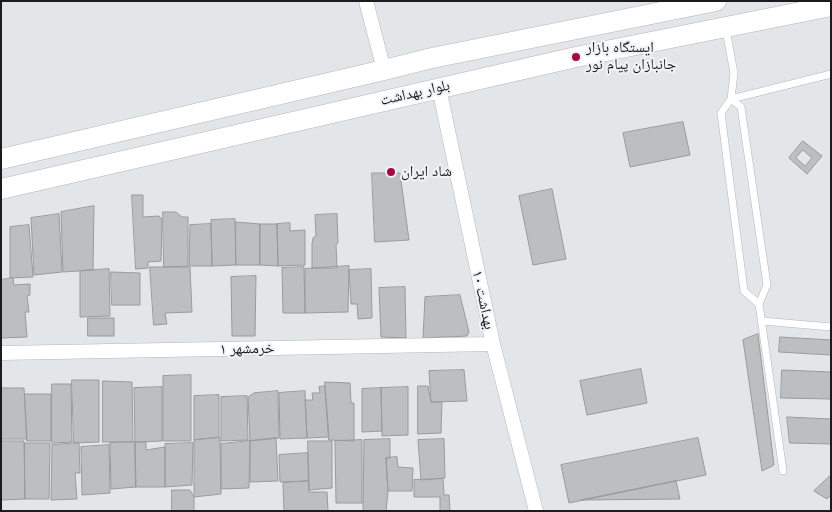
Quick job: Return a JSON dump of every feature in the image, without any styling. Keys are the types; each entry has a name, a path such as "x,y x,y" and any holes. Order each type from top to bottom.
{"main road":[{"name":"بلوار بهداشت","path":"1,159 432,58 716,1"},
{"name":"بلوار بهداشت","path":"1,189 576,57 831,6"},
{"path":"432,58 439,88"}],"street":[{"path":"366,1 384,70"},
{"name":"بهداشت ۱۰","path":"439,88 493,344 536,511"},
{"name":"خرمشهر ۱","path":"1,353 493,344"}],"lane":[{"path":"726,27 734,73 731,100 721,113 744,290 759,304"},
{"path":"731,100 831,74"},
{"path":"731,100 741,107 767,285 759,304 783,472"},
{"path":"762,321 831,327"}],"building":[{"path":"683,122 690,155 630,167 623,133"},
{"path":"803,141 822,156 807,174 789,158","holes":["803,150 812,158 805,166 796,158"]},
{"path":"372,173 400,173 409,240 375,242"},
{"path":"552,189 566,259 533,265 519,196"},
{"path":"132,195 143,195 143,217 159,216 162,219 161,261 148,262 148,268 136,269"},
{"path":"94,206 93,270 63,272 61,212"},
{"path":"163,212 176,212 182,217 188,217 188,266 164,267"},
{"path":"59,214 62,272 34,275 31,218"},
{"path":"337,214 337,268 312,268 312,244 313,238 316,236 315,215"},
{"path":"235,219 236,265 212,266 211,220"},
{"path":"236,222 260,224 260,265 236,265"},
{"path":"290,223 290,231 305,230 305,265 278,266 277,224"},
{"path":"211,224 212,266 189,266 190,225"},
{"path":"260,224 277,224 278,266 260,265"},
{"path":"29,225 33,277 10,278 10,227"},
{"path":"349,266 348,312 305,313 305,269"},
{"path":"150,267 190,267 192,312 165,313 167,324 154,325"},
{"path":"304,267 305,313 283,313 282,268"},
{"path":"109,269 110,316 80,317 80,271"},
{"path":"371,269 372,318 358,319 357,304 351,304 349,270"},
{"path":"111,272 140,273 140,305 112,305"},
{"path":"256,276 255,336 232,336 231,277"},
{"path":"13,278 14,285 30,284 30,295 27,296 29,312 25,312 27,337 1,338 1,280"},
{"path":"405,287 406,338 381,337 379,288"},
{"path":"460,295 469,332 467,336 423,338 425,297"},
{"path":"88,318 114,318 114,336 88,336"},
{"path":"758,334 774,465 762,471 743,340"},
{"path":"780,337 831,340 831,355 779,352"},
{"path":"641,369 647,403 587,415 580,381"},
{"path":"464,370 467,401 431,402 429,371"},
{"path":"782,370 831,372 831,399 781,398"},
{"path":"191,375 191,441 163,441 163,376"},
{"path":"72,380 99,380 99,442 74,443"},
{"path":"103,381 132,382 133,442 103,442"},
{"path":"325,382 350,383 351,403 354,403 354,441 329,440"},
{"path":"52,384 71,384 72,442 52,443"},
{"path":"325,386 329,437 307,438 305,400 313,400 312,393 320,393 319,387"},
{"path":"418,386 428,386 431,402 442,402 441,433 418,434"},
{"path":"162,387 162,441 135,442 134,388"},
{"path":"408,387 408,435 382,436 381,388"},
{"path":"1,388 24,388 27,439 1,439"},
{"path":"381,388 382,431 362,432 362,389"},
{"path":"278,391 279,438 250,441 248,397 254,393"},
{"path":"305,391 307,438 280,439 279,393"},
{"path":"25,394 51,394 51,441 27,441"},
{"path":"219,395 219,437 194,440 194,396"},
{"path":"247,396 248,440 221,441 221,397"},
{"path":"787,417 831,419 831,444 790,443"},
{"path":"220,438 221,494 194,497 194,440"},
{"path":"276,438 278,481 250,482 250,441"},
{"path":"698,438 706,475 569,503 561,465"},
{"path":"390,439 390,458 386,458 388,491 386,511 363,511 364,440"},
{"path":"444,439 445,478 421,480 418,440"},
{"path":"362,440 362,503 336,503 335,441"},
{"path":"1,441 24,441 25,499 1,500"},
{"path":"250,441 249,488 221,489 221,444"},
{"path":"308,441 332,441 332,488 309,490"},
{"path":"135,442 146,442 146,450 165,447 165,487 136,487"},
{"path":"135,442 136,487 111,489 110,443"},
{"path":"25,443 50,443 49,499 25,499"},
{"path":"79,443 80,473 75,473 77,499 51,500 52,445"},
{"path":"193,443 192,485 165,487 165,444"},
{"path":"109,445 110,493 82,495 81,447"},
{"path":"308,453 309,481 280,482 279,455"},
{"path":"397,457 398,467 413,468 412,491 388,491 386,458"},
{"path":"831,475 831,495 827,499 814,491"},
{"path":"443,479 444,495 449,495 450,511 440,511 440,497 414,497 414,480"},
{"path":"309,481 309,492 327,492 328,511 284,511 283,483"},
{"path":"676,481 680,499 581,500"},
{"path":"172,490 190,490 194,497 194,511 172,511"}],"place":[{"name":"ایستگاه بازار جانبازان پیام نور","path":"576,57"},
{"name":"شاد ایران","path":"391,172"}]}
